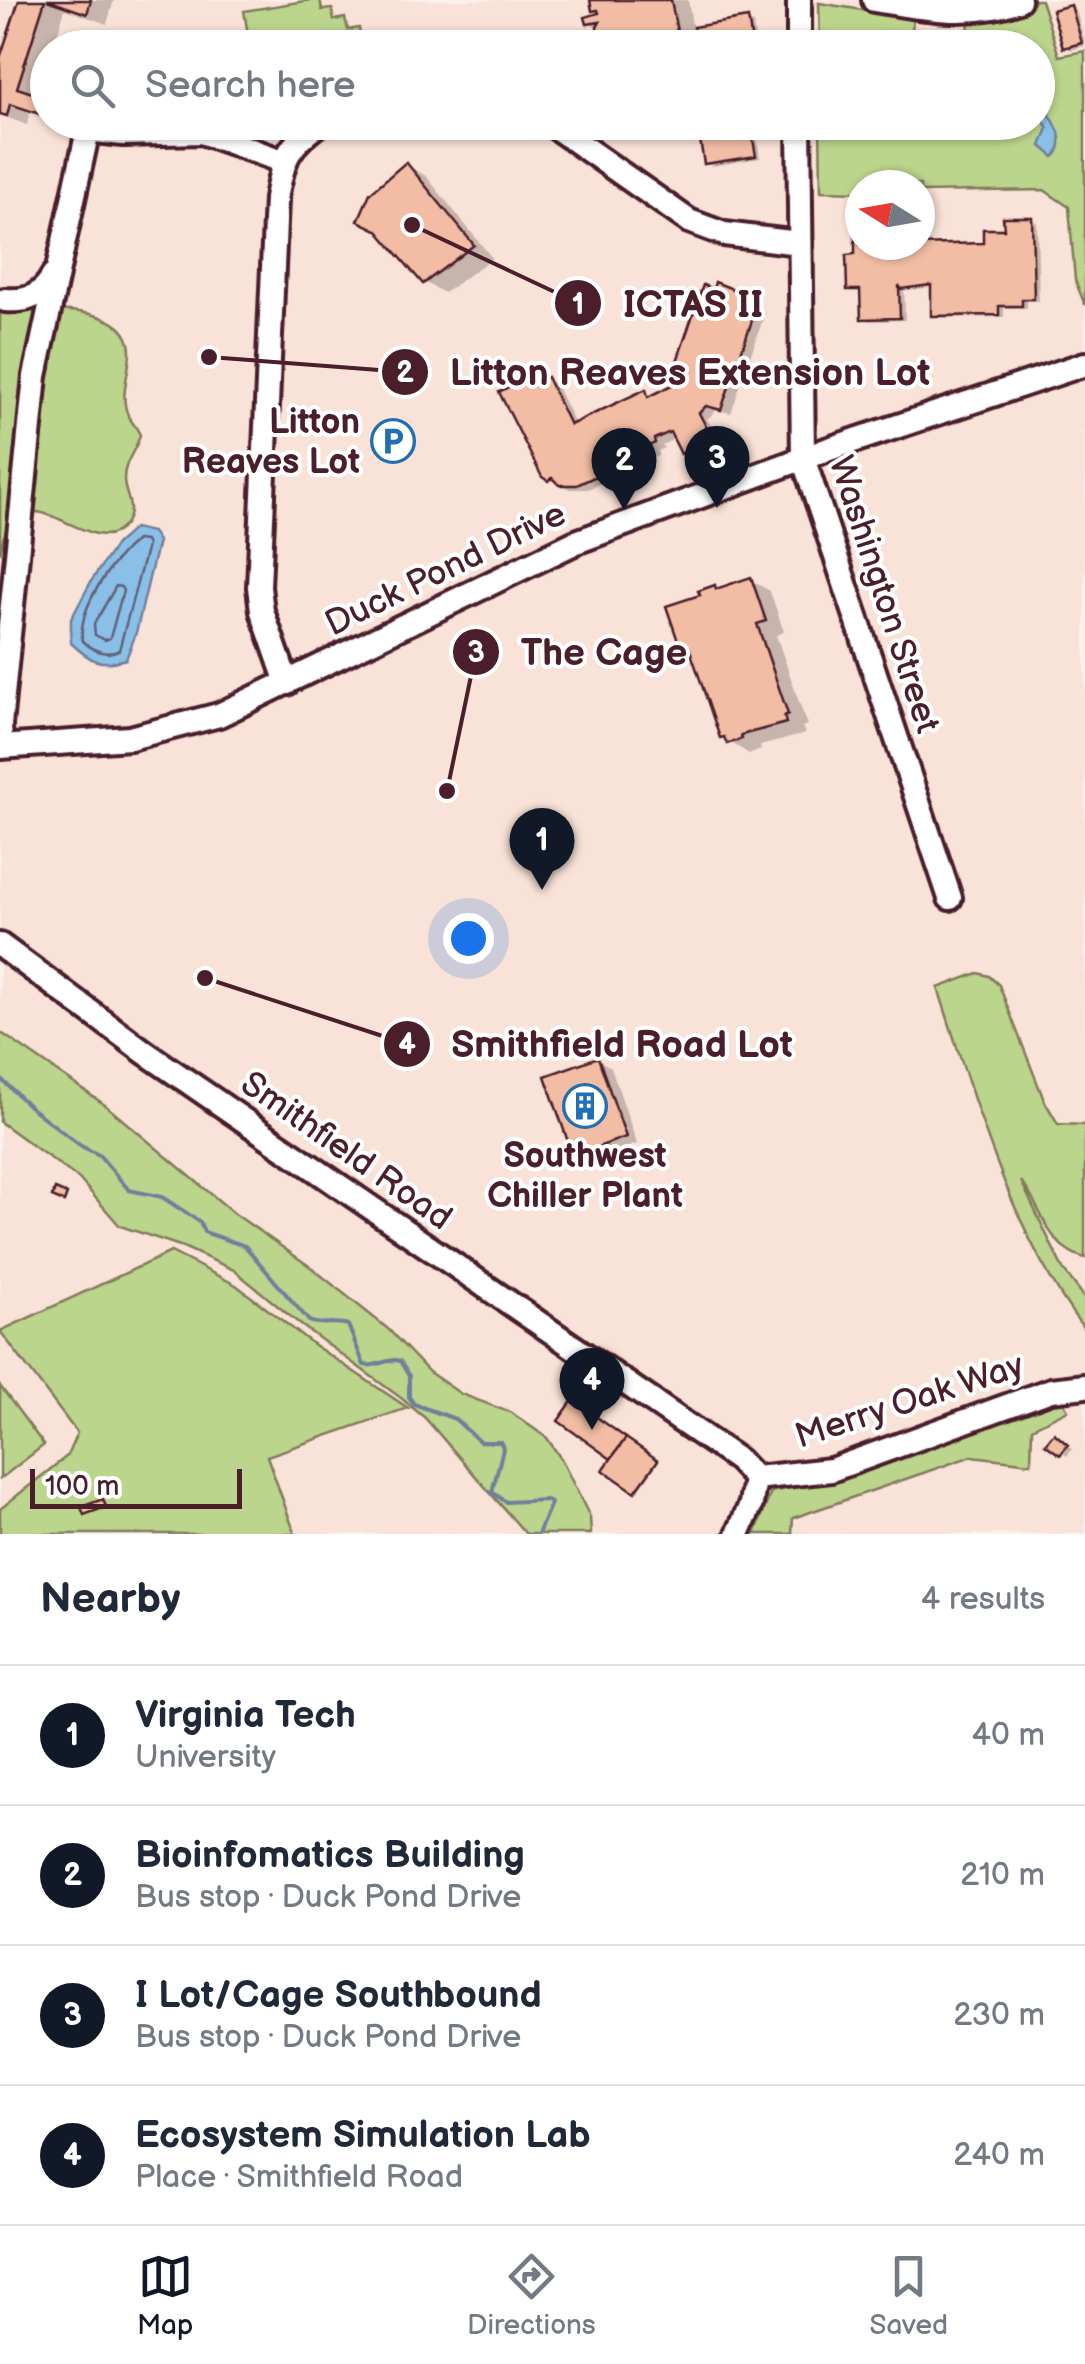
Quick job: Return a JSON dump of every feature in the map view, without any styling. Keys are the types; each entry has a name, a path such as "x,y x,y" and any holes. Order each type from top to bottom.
{"street":[{"path":"799,0 799,30"},
{"path":"874,0 952,11 1002,7 1019,0"},
{"path":"0,747 26,452 41,344 86,140"},
{"path":"223,140 282,161"},
{"path":"287,683 262,611 259,587 276,200 282,161 300,140"},
{"path":"574,140 690,222 724,234 799,243"},
{"name":"Washington Street","path":"799,140 802,458 950,898"},
{"path":"3,298 24,300 39,294 57,268"},
{"path":"3,298 41,344"},
{"name":"Duck Pond Drive","path":"0,747 130,738 218,715 576,542 802,458 1085,364"},
{"name":"Smithfield Road","path":"0,946 146,1053 738,1460 755,1478"},
{"name":"Merry Oak Way","path":"755,1478 831,1470 1051,1390 1085,1386"},
{"path":"738,1534 751,1504 755,1478"}],"shaded area":[{"path":"0,0 1085,0 1085,1534 0,1534"}],"green space":[{"path":"320,0 322,10 332,9 334,20 345,18 348,30 247,30 244,11"},
{"path":"1041,0 1051,30 968,30 970,20"},
{"path":"819,3 913,18 912,30 820,30"},
{"path":"1055,44 1059,56 1085,51 1085,305 1075,280 1069,207 1044,190 935,192 935,170 845,170 845,192 821,191 820,140 1055,140"},
{"path":"0,311 78,312 115,324 126,335 130,352 126,408 140,435 125,473 128,518 112,534 95,534 39,512 22,513 9,525 0,553"},
{"path":"978,973 999,985 1044,1100 1058,1124 1085,1125 1085,1258 1072,1253 1053,1236 1021,1181 1063,1269 1085,1298 1085,1330 1059,1293 1016,1210 981,1120 938,988"},
{"path":"0,1032 105,1105 235,1214 312,1268 388,1329 429,1372 461,1394 512,1413 547,1438 590,1517 591,1534 526,1534 425,1418 234,1270 183,1247 120,1226 79,1179 0,1122"},
{"path":"171,1252 236,1285 314,1345 408,1408 267,1456 295,1534 0,1534 0,1509 67,1456 77,1433 0,1331"},
{"path":"0,1386 44,1445 0,1479"},
{"path":"1060,1396 1068,1410 1032,1428 1031,1463 972,1456 793,1518 792,1534 755,1534 771,1492 846,1475"}],"water":[{"path":"1055,123 1060,142 1054,157 1041,146 1043,140 1055,140"},
{"path":"134,528 152,532 158,541 136,633 126,659 96,661 71,643 71,619 116,544"}],"building":[{"path":"19,0 45,0 35,30 30,30 30,47 17,88 30,92 30,111 10,104 7,116 0,114 0,58"},
{"path":"47,0 91,0 87,14"},
{"path":"590,0 671,0 677,30 598,30 600,22 587,24 585,17 599,13 592,11"},
{"path":"1071,5 1082,43 1063,48 1052,10"},
{"path":"748,18 750,30 694,30 693,27"},
{"path":"700,140 753,140 756,156 704,164"},
{"path":"406,162 474,245 423,284 377,230 358,221 370,193"},
{"path":"1003,217 1032,217 1034,299 1022,299 1022,306 999,306 999,315 931,316 931,285 901,289 899,285 900,318 861,319 860,290 847,290 846,260 935,260 935,244 983,243 983,229 1004,229"},
{"path":"715,282 745,294 743,302 757,306 721,410 706,406 699,413 712,438 681,454 670,432 654,439 650,451 577,485 559,485 552,478 548,481 542,477 499,392 528,377 532,386 547,377 570,425 646,389 648,397 676,383 672,376 703,285 713,289"},
{"path":"751,577 766,621 757,624 788,714 784,716 786,723 741,735 742,739 727,744 724,737 720,738 689,647 681,650 666,606 700,595 698,591 715,585 716,589"},
{"name":"Southwest Chiller Plant","path":"598,1057 626,1137 573,1156 545,1076"},
{"path":"55,1189 67,1194 64,1202 52,1197"},
{"path":"573,1400 626,1438 611,1459 558,1421"},
{"path":"1054,1433 1068,1445 1060,1455 1045,1444"},
{"path":"626,1438 658,1460 635,1492 603,1470"},
{"path":"103,1499 106,1507 84,1515 81,1507"}],"waterway":[{"path":"0,1078 30,1107 99,1155 129,1190 162,1197 200,1222 204,1232 245,1246 309,1321 348,1325 364,1365 400,1361 409,1376 409,1397 414,1404 455,1419 480,1442 501,1442 503,1449 492,1492 506,1502 551,1503 538,1534"}],"place":[{"name":"ICTAS II","path":"412,225"},
{"name":"Litton Reaves Extension Lot","path":"209,357"},
{"name":"Litton Reaves Lot","path":"393,441"},
{"name":"I Lot/Cage Southbound","path":"717,508"},
{"name":"Bioinfomatics Building","path":"624,510"},
{"name":"The Cage","path":"447,791"},
{"name":"Virginia Tech","path":"542,890"},
{"name":"Smithfield Road Lot","path":"205,978"},
{"name":"Southwest Chiller Plant","path":"585,1106"},
{"name":"Ecosystem Simulation Lab","path":"592,1430"}]}
